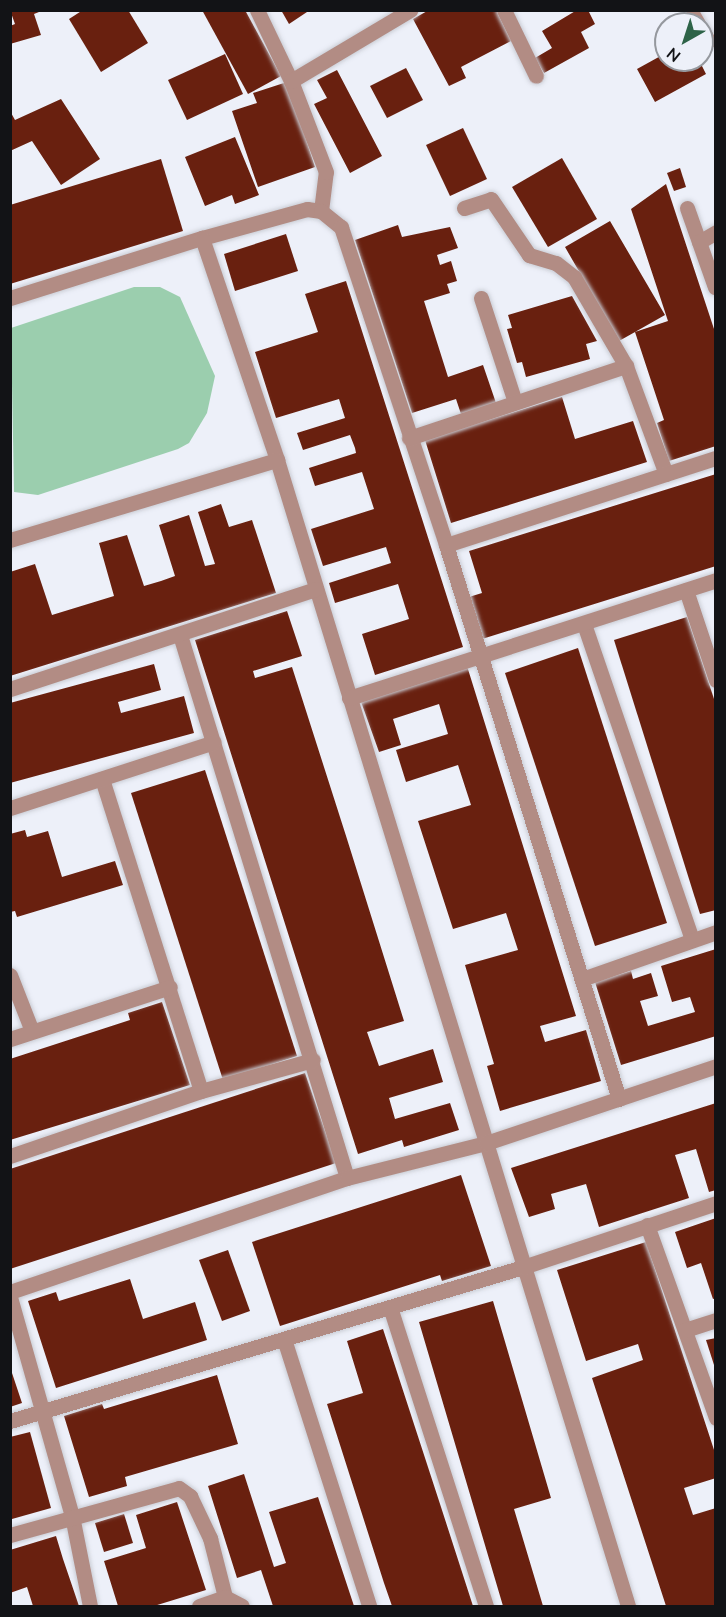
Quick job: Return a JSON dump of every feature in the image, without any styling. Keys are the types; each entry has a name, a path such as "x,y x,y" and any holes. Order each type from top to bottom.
{"street":[{"path":"257,10 291,81 326,172 321,211"},
{"path":"291,81 410,10"},
{"path":"504,10 536,76"},
{"path":"464,208 491,199 529,255 566,268 626,366 666,474"},
{"path":"687,208 715,288"},
{"path":"10,298 202,238 307,209 321,211 341,228 354,256 409,438 446,545 619,1099"},
{"path":"699,242 716,232"},
{"path":"202,238 277,460 628,1606"},
{"path":"481,298 515,402"},
{"path":"409,438 626,366"},
{"path":"446,545 716,458"},
{"path":"10,540 277,460"},
{"path":"349,698 716,580"},
{"path":"10,689 316,589"},
{"path":"686,590 716,680"},
{"path":"584,624 692,940"},
{"path":"180,634 313,1060 347,1178"},
{"path":"10,808 214,742"},
{"path":"102,779 170,987 201,1091"},
{"path":"582,979 716,932"},
{"path":"10,975 32,1031"},
{"path":"10,1039 170,987"},
{"path":"10,1156 201,1091 313,1060"},
{"path":"10,1292 347,1178 486,1143 716,1066"},
{"path":"10,1421 524,1267 716,1203"},
{"path":"647,1226 716,1418"},
{"path":"10,1297 72,1516 90,1606"},
{"path":"390,1307 486,1606"},
{"path":"685,1330 716,1320"},
{"path":"284,1339 369,1606"},
{"path":"10,1535 163,1491 184,1490 210,1538 225,1597"},
{"path":"200,1606 225,1597 242,1606"}],"green space":[{"path":"134,287 160,287 180,297 215,376 207,413 189,443 178,449 38,495 14,492 11,328"}],"building":[{"path":"10,10 44,10 34,14 41,35 10,44 10,26 15,24"},
{"path":"83,10 128,10 148,43 101,72 69,19"},
{"path":"202,10 245,10 281,76 248,94"},
{"path":"281,10 310,10 289,24"},
{"path":"429,10 496,10 511,41 461,67 466,78 449,86 413,19"},
{"path":"577,10 588,10 595,24 581,32 589,48 544,73 535,58 552,48 542,31"},
{"path":"225,54 243,94 187,120 168,80"},
{"path":"654,60 654,72 705,72 706,74 655,102 637,69"},
{"path":"406,68 423,100 387,118 370,86"},
{"path":"337,70 382,156 350,173 314,104 327,98 317,80"},
{"path":"287,82 315,167 258,187 232,111 257,103 253,93"},
{"path":"61,99 100,159 61,185 32,141 10,151 10,111 15,120"},
{"path":"463,128 487,179 450,196 426,145"},
{"path":"235,137 259,195 235,204 232,195 205,206 185,157"},
{"path":"562,158 597,219 548,247 512,187"},
{"path":"161,159 183,231 10,284 10,205"},
{"path":"680,168 686,187 674,191 667,173"},
{"path":"666,184 716,335 716,446 669,461 657,423 664,420 635,332 668,321 631,209"},
{"path":"610,221 665,315 619,341 565,247"},
{"path":"398,225 402,237 450,227 458,248 437,255 440,265 451,261 457,281 447,284 450,293 424,301 448,377 483,365 496,403 461,414 456,399 412,413 355,240"},
{"path":"286,234 298,271 235,291 224,254"},
{"path":"346,281 463,647 375,675 362,634 409,619 398,584 335,603 329,583 391,563 386,547 323,566 311,529 374,509 362,472 315,486 309,468 356,453 355,448 350,435 303,450 297,433 345,418 339,399 276,418 255,352 318,332 305,294"},
{"path":"572,296 597,341 586,344 590,359 526,377 522,362 517,363 507,329 512,328 508,315"},
{"path":"562,397 575,439 633,421 647,462 451,523 425,440"},
{"path":"716,474 716,566 482,639 469,597 482,593 469,551"},
{"path":"221,504 229,527 252,520 276,593 10,676 10,572 35,564 52,615 114,596 99,543 127,535 144,586 161,581 175,576 159,525 189,515 205,566 215,564 198,512"},
{"path":"287,611 302,656 253,671 255,678 292,667 347,839 404,1021 367,1032 379,1066 433,1049 443,1082 389,1098 395,1119 450,1103 459,1130 404,1147 402,1140 358,1154 195,640"},
{"path":"687,617 716,705 716,910 700,914 614,640"},
{"path":"578,648 667,923 595,946 505,673"},
{"path":"154,664 161,690 118,702 121,713 184,696 194,733 10,783 10,703"},
{"path":"467,666 576,1016 540,1026 545,1042 586,1030 601,1081 500,1111 487,1066 494,1064 465,965 518,950 506,913 453,929 418,821 471,805 458,765 406,782 396,750 448,734 439,704 393,719 401,745 379,752 360,699"},
{"path":"205,770 297,1056 223,1080 131,793"},
{"path":"25,830 27,837 48,831 62,877 115,861 123,885 17,917 15,911 10,912 10,834"},
{"path":"716,949 716,1036 621,1065 595,982 631,971 633,979 651,973 658,996 640,1001 648,1026 695,1012 690,997 672,1002 661,966"},
{"path":"162,1002 190,1085 10,1140 10,1059 130,1020 128,1013"},
{"path":"305,1073 336,1163 10,1269 10,1169"},
{"path":"716,1103 716,1190 709,1192 696,1149 675,1155 689,1198 599,1227 586,1184 551,1194 555,1209 529,1217 511,1168"},
{"path":"461,1175 491,1266 442,1281 440,1275 280,1326 252,1242"},
{"path":"716,1218 716,1298 713,1299 701,1263 687,1268 675,1232"},
{"path":"646,1242 716,1456 716,1478 684,1488 693,1515 716,1508 716,1606 666,1606 592,1378 643,1360 638,1344 586,1361 557,1270"},
{"path":"228,1250 250,1311 222,1321 199,1260"},
{"path":"130,1279 143,1319 195,1302 207,1340 56,1388 28,1301 56,1292 59,1301"},
{"path":"493,1301 551,1498 514,1509 543,1606 503,1606 419,1322"},
{"path":"383,1329 473,1606 392,1606 384,1583 327,1404 363,1393 347,1341"},
{"path":"716,1338 716,1368 715,1368 706,1340"},
{"path":"10,1367 22,1403 10,1407"},
{"path":"217,1375 238,1444 125,1477 127,1486 89,1497 64,1416 102,1404 104,1409"},
{"path":"30,1432 51,1508 12,1519 10,1437"},
{"path":"244,1474 274,1567 286,1563 269,1512 318,1497 354,1606 273,1606 261,1570 237,1578 208,1486"},
{"path":"177,1502 206,1590 154,1606 118,1606 104,1561 146,1548 136,1515"},
{"path":"124,1514 133,1543 104,1552 95,1523"},
{"path":"56,1536 79,1606 33,1606 27,1587 10,1593 10,1550"}]}
